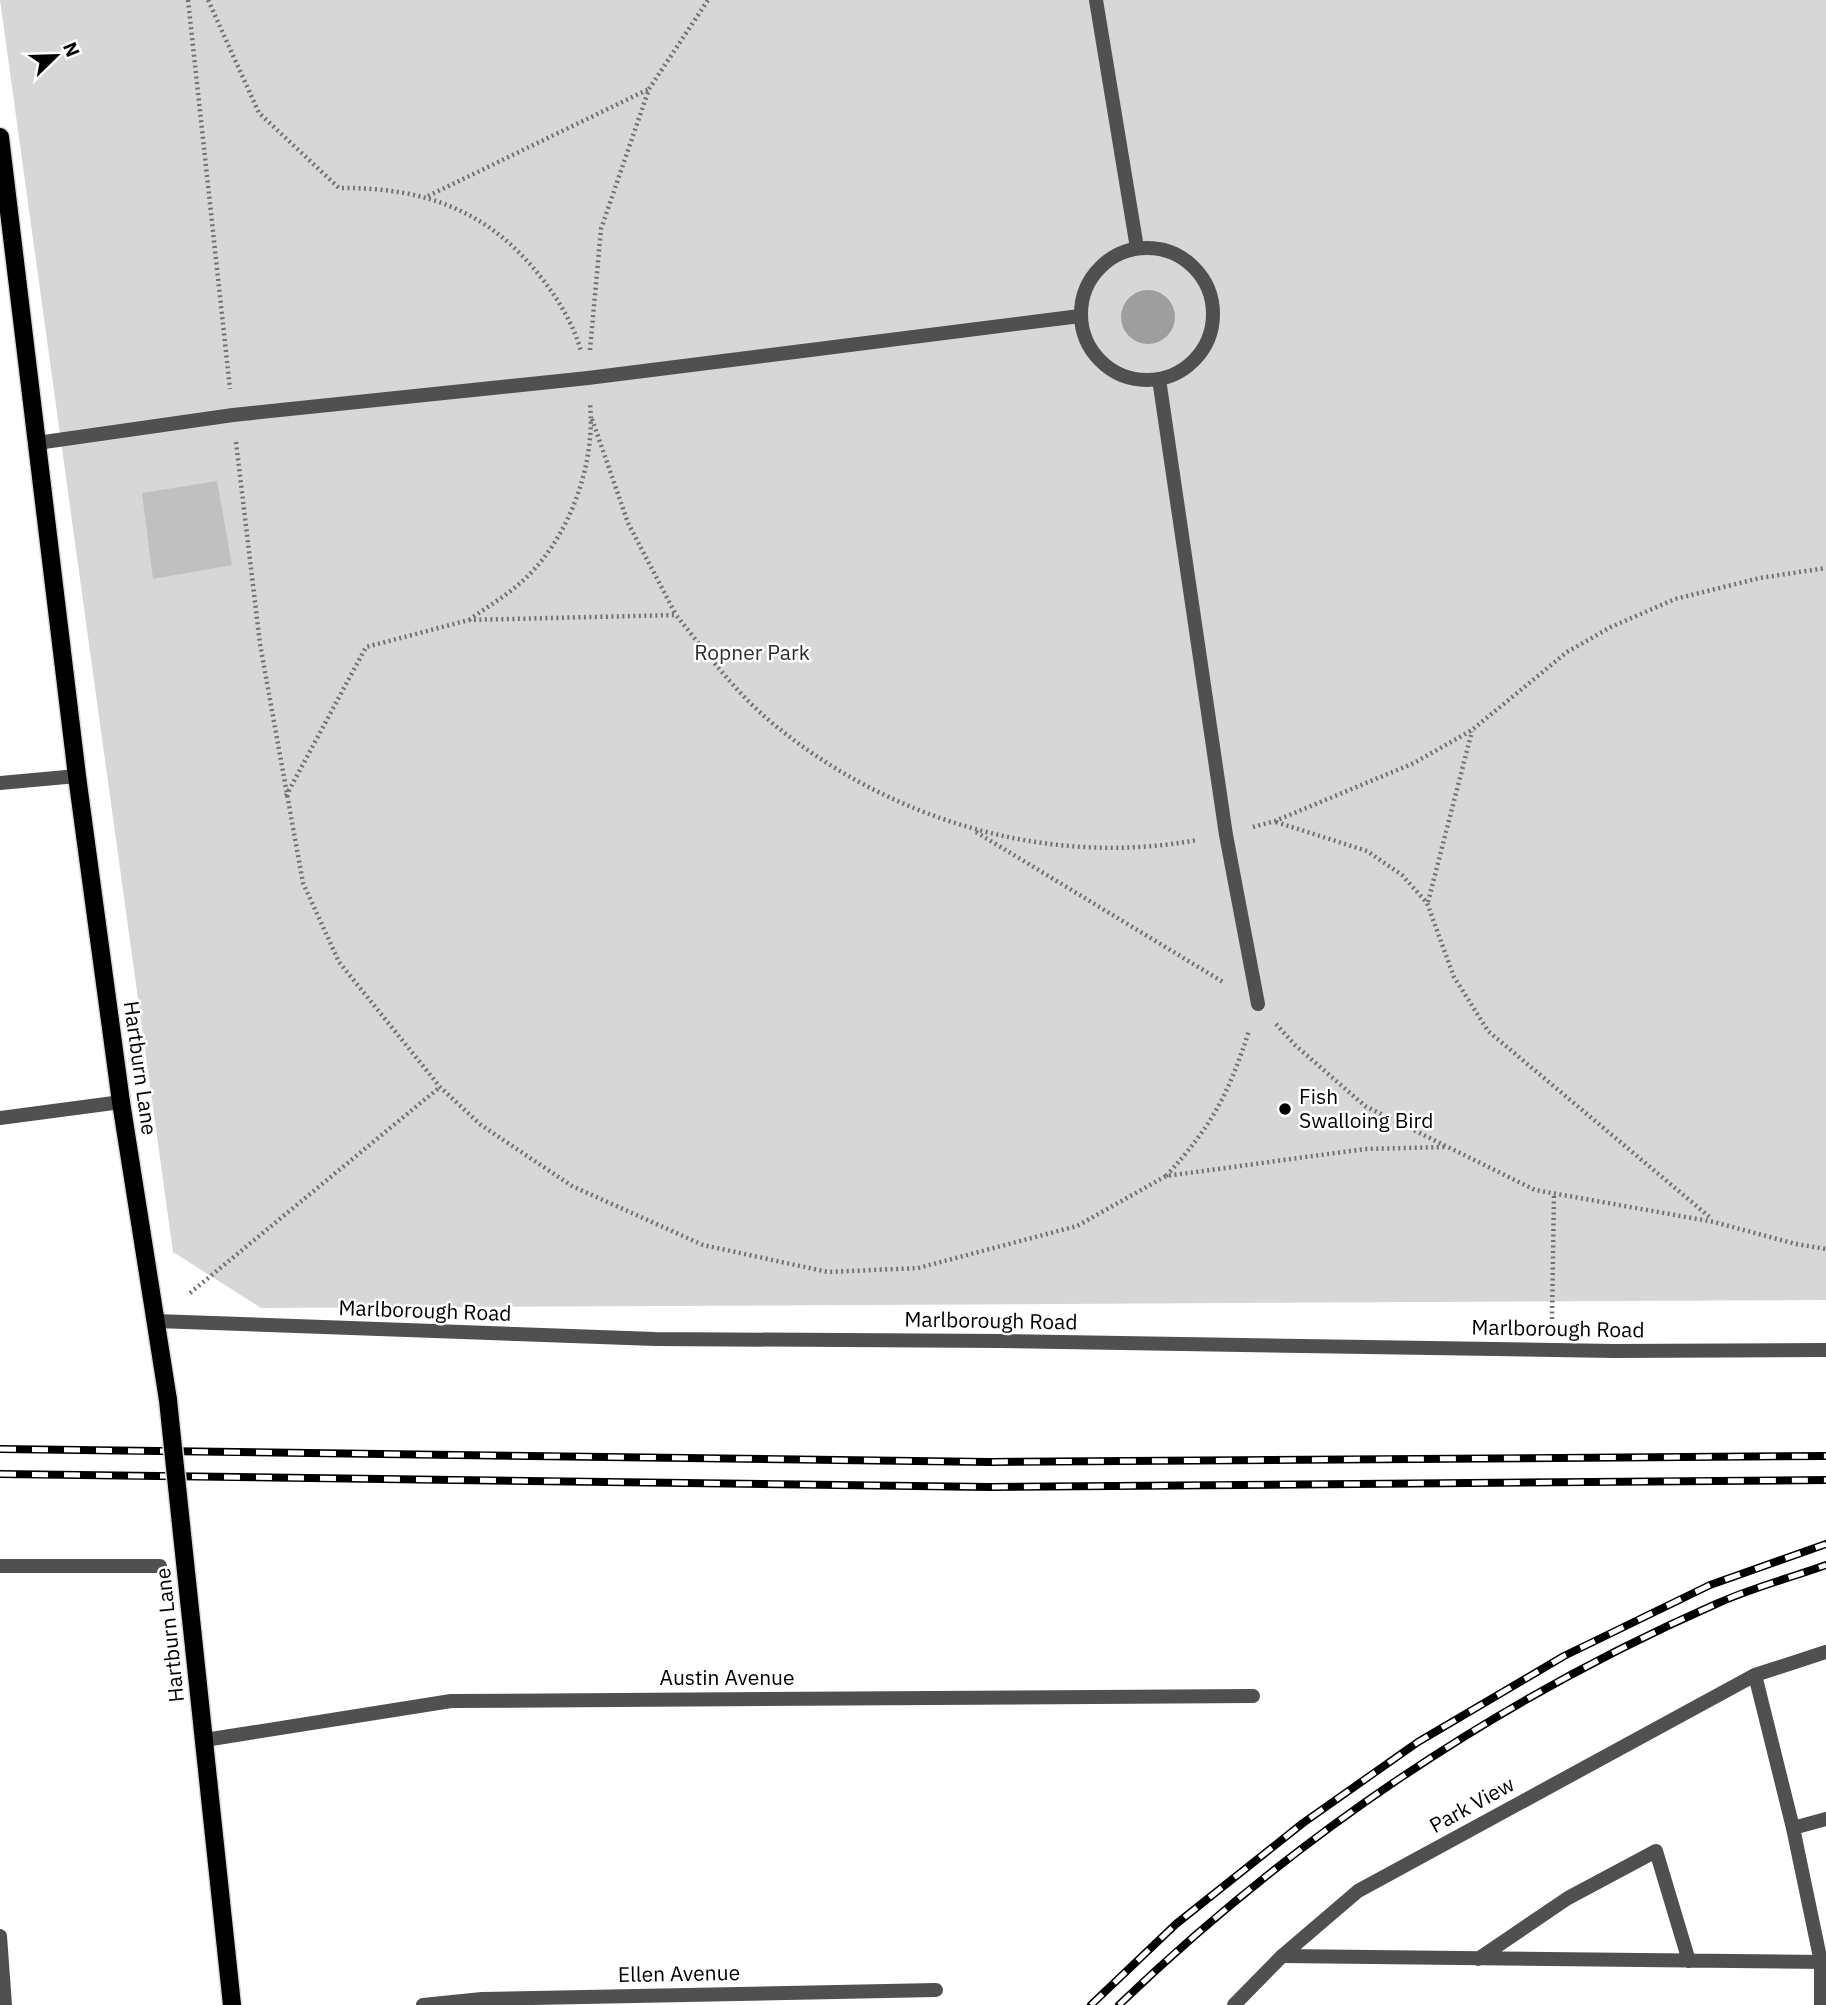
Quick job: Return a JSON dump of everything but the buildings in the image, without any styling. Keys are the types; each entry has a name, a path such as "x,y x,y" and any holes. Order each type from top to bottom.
{"main road":[{"name":"Hartburn Lane","path":"0,137 77,776 121,1101 168,1401 232,2005"}],"street":[{"path":"1096,0 1137,248"},
{"path":"1137,248 1160,248 1181,256 1198,271 1210,291 1213,314 1210,336 1198,356 1181,371 1159,379 1136,380 1115,372 1097,358 1084,338 1080,316 1082,296 1090,278 1118,253 1137,248"},
{"path":"37,443 233,415 587,378 1080,316"},
{"path":"1159,379 1226,835 1258,1004"},
{"path":"0,783 77,776"},
{"path":"0,1118 121,1101"},
{"name":"Marlborough Road","path":"156,1321 655,1339 1000,1341 1615,1351 1826,1350"},
{"path":"0,1566 160,1566"},
{"name":"Park View","path":"1234,2005 1283,1956 1358,1891 1755,1675 1826,1652"},
{"path":"1755,1675 1824,1962 1821,2005"},
{"name":"Austin Avenue","path":"205,1740 451,1701 1253,1696"},
{"path":"1793,1828 1826,1819"},
{"path":"1478,1959 1568,1898 1656,1851 1689,1961"},
{"path":"0,1936 5,2005"},
{"path":"1283,1956 1824,1962"},
{"name":"Ellen Avenue","path":"423,2005 482,1998 936,1990"}],"path":[{"path":"188,0 260,644 303,883 339,962 440,1087 481,1125 572,1186 702,1245 828,1272 918,1268 1077,1226 1166,1176 1196,1144 1225,1098 1258,1004"},
{"path":"208,0 259,113 339,188 383,187 427,197 478,218 521,251 559,300 577,337 587,378 591,415 587,457 576,500 552,545 520,584 468,620"},
{"path":"587,378 601,229 649,89 708,0"},
{"path":"427,197 649,89"},
{"path":"591,415 628,523 676,615 728,681 770,721 824,762 884,796 972,830 1258,1004 1295,1045 1365,1107 1535,1190 1714,1222 1796,1244 1826,1248"},
{"path":"972,830 1073,847 1175,844 1226,835 1275,821 1415,763 1472,730 1567,652 1611,627 1675,599 1760,578 1826,569"},
{"path":"286,797 366,647 468,620 676,615"},
{"path":"1427,903 1472,730"},
{"path":"1275,821 1367,852 1402,875 1427,903 1454,977 1489,1031 1714,1222"},
{"path":"156,1321 440,1087"},
{"path":"1166,1176 1365,1149 1447,1147"},
{"path":"1552,1319 1554,1193"}],"green space":[{"name":"Ropner Park","path":"0,0 1826,0 1826,1300 261,1308 173,1252"}],"shaded area":[{"path":"1148,290 1167,298 1175,317 1167,336 1148,344 1129,336 1121,317 1129,298"}],"railway":[{"path":"0,1449 990,1462 1826,1456"},
{"path":"0,1474 990,1487 1826,1480"},
{"path":"1091,2005 1176,1924 1303,1823 1418,1742 1564,1656 1710,1585 1826,1544"},
{"path":"1119,2005 1186,1944 1326,1830 1476,1729 1634,1642 1729,1598 1826,1565"}],"place":[{"name":"Fish Swalloing Bird","path":"1285,1109"}]}
